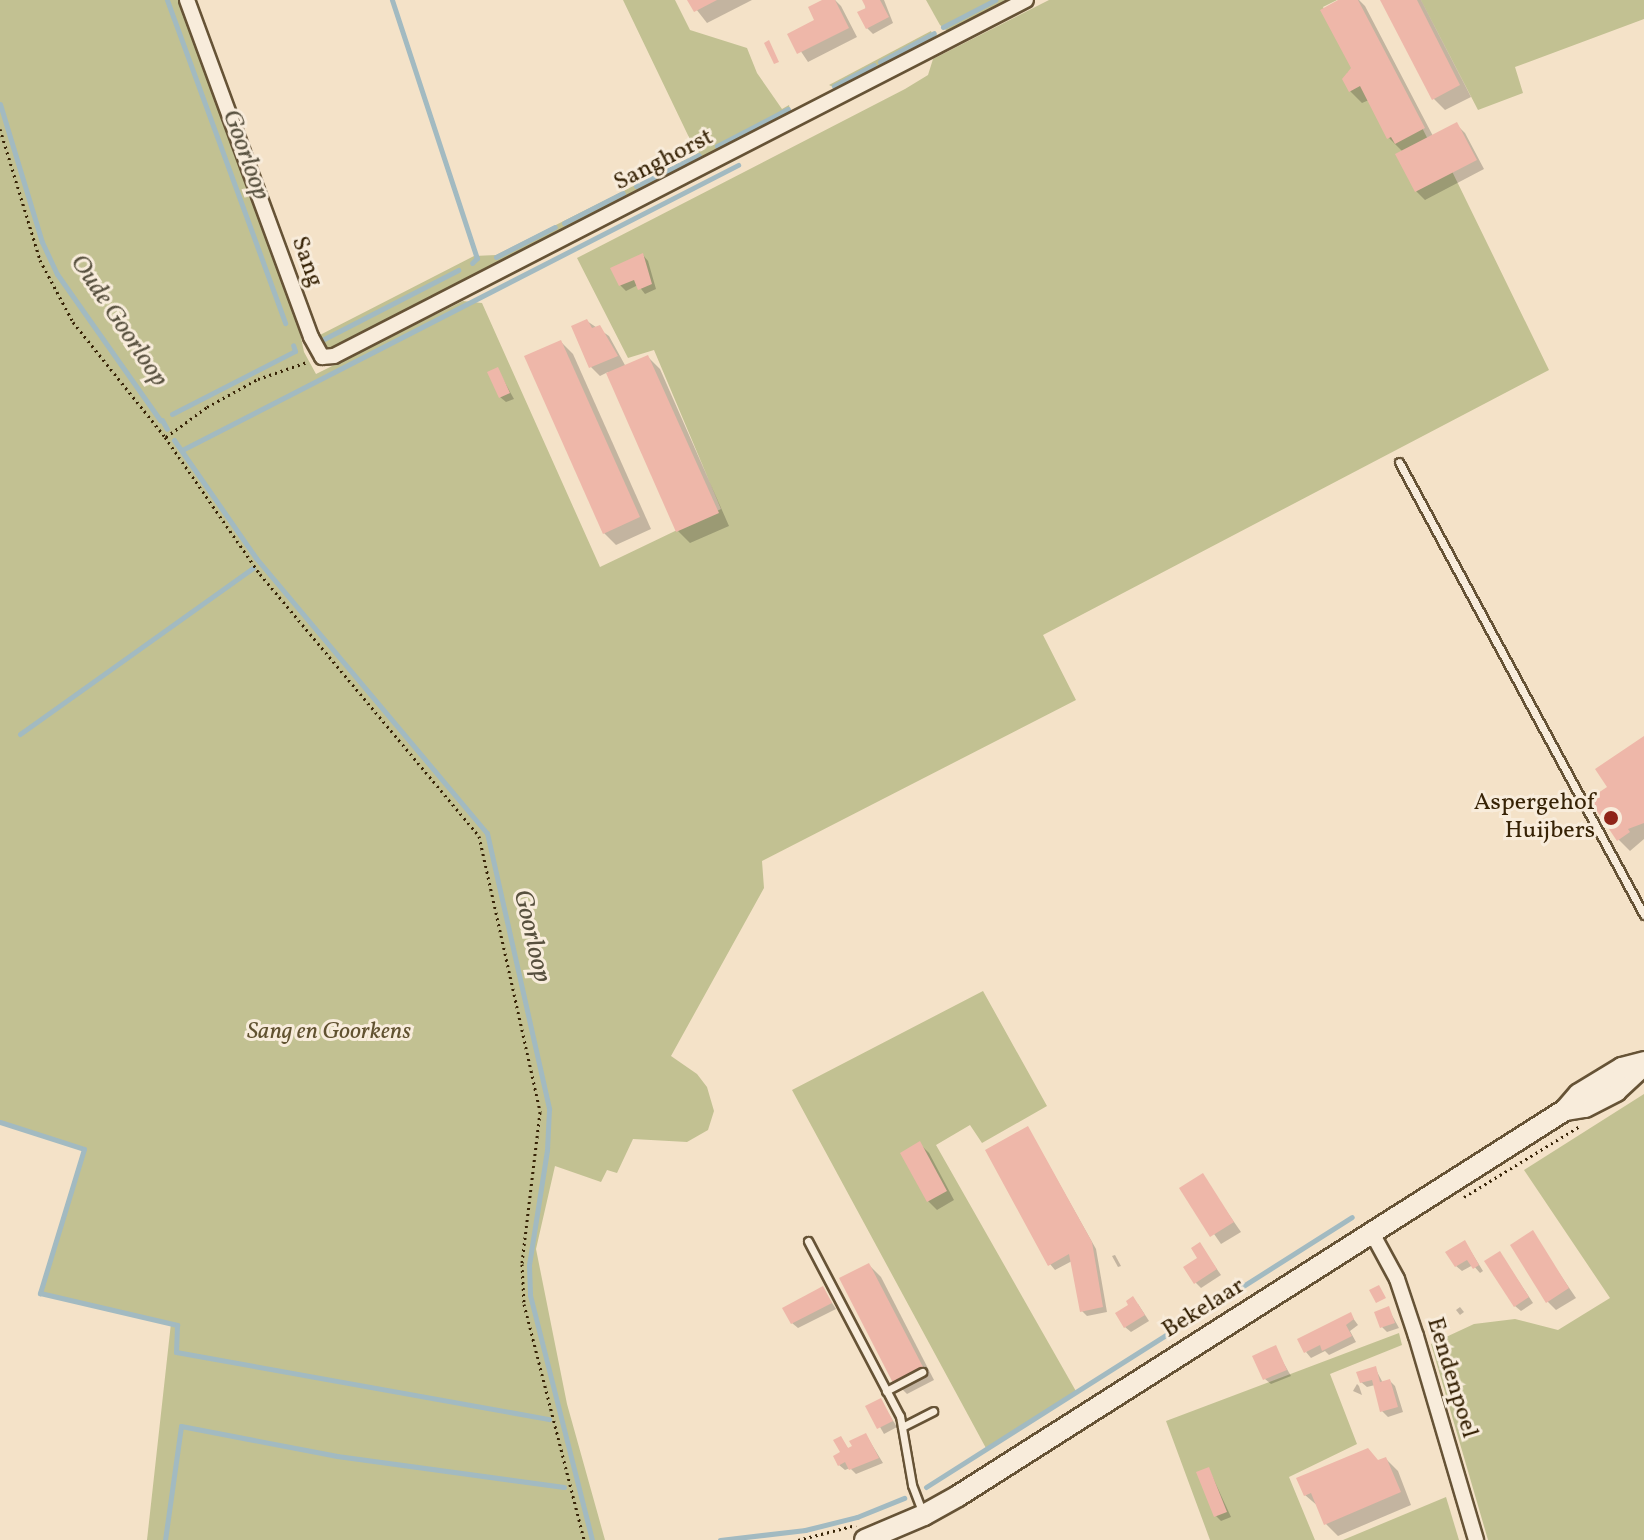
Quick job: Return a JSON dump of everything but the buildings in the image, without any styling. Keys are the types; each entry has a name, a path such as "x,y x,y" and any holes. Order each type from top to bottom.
{"street":[{"name":"Sang","path":"187,0 311,337 322,357"},
{"name":"Sanghorst","path":"322,357 334,356 1026,0"},
{"name":"Bekelaar","path":"865,1540 924,1515 1565,1110 1579,1094 1622,1068 1644,1064"},
{"name":"Eendenpoel","path":"1372,1233 1397,1279 1407,1308 1476,1540"}],"lane":[{"path":"1399,462 1644,915"},
{"path":"808,1241 902,1427 912,1485 924,1515"},
{"path":"886,1391 922,1372"},
{"path":"902,1427 933,1411"}],"path":[{"path":"0,129 40,260 73,322 165,437 260,574 479,836 540,1112 522,1264 524,1304 584,1540"},
{"path":"165,437 207,407 258,379 322,357"}],"green space":[{"name":"Sang en Goorkens","path":"0,0 179,0 297,318 304,352 316,374 463,301 482,303 600,567 721,509 654,350 628,358 577,258 905,89 928,75 933,59 1049,0 1337,0 1323,7 1388,127 1415,114 1439,161 1446,159 1549,370 1043,635 1076,700 762,861 764,888 671,1056 697,1074 707,1087 714,1111 708,1130 687,1142 633,1139 617,1173 607,1170 601,1182 555,1166 536,1249 567,1404 605,1540 147,1540 171,1323 40,1293 85,1150 0,1124"},
{"path":"623,0 675,0 690,30 747,48 757,73 782,109 789,105 791,117 335,351 325,350 316,337 474,256 496,255 697,154"},
{"path":"926,0 1020,0 952,35 940,25"},
{"path":"1421,0 1644,0 1644,19 1515,67 1523,93 1478,110"},
{"path":"931,31 936,43 841,91 829,85"},
{"path":"983,991 1047,1106 982,1143 970,1125 936,1145 1077,1393 987,1450 792,1090"},
{"path":"1644,1094 1644,1540 1488,1540 1431,1344 1474,1324 1515,1319 1558,1330 1610,1298 1524,1170"},
{"path":"1399,1333 1402,1345 1330,1374 1357,1444 1289,1477 1315,1540 1210,1540 1166,1421"},
{"path":"1446,1497 1459,1540 1343,1540"}],"waterway":[{"name":"Goorloop","path":"167,0 285,323"},
{"path":"392,0 477,258 472,263"},
{"path":"943,27 995,0"},
{"path":"880,62 934,33"},
{"path":"834,86 874,65"},
{"name":"Oude Goorloop","path":"0,104 42,242 57,274 160,420"},
{"path":"717,146 788,109"},
{"path":"636,186 699,155"},
{"path":"182,450 738,165"},
{"path":"564,223 623,193"},
{"path":"496,257 555,227"},
{"path":"324,339 458,270"},
{"name":"Goorloop","path":"172,414 295,351 293,345"},
{"name":"Goorloop","path":"162,420 167,429"},
{"name":"Goorloop","path":"174,440 256,558 487,833 549,1109 547,1150 529,1265 530,1295 592,1540"},
{"path":"20,734 253,568"},
{"path":"0,1122 84,1149 40,1293 177,1325 176,1352 549,1419"},
{"path":"926,1487 1352,1217"},
{"path":"165,1540 181,1426 337,1456 564,1487"},
{"path":"720,1540 805,1530 857,1517 904,1498"}],"place":[{"name":"Aspergehof Huijbers","path":"1611,818"}]}
